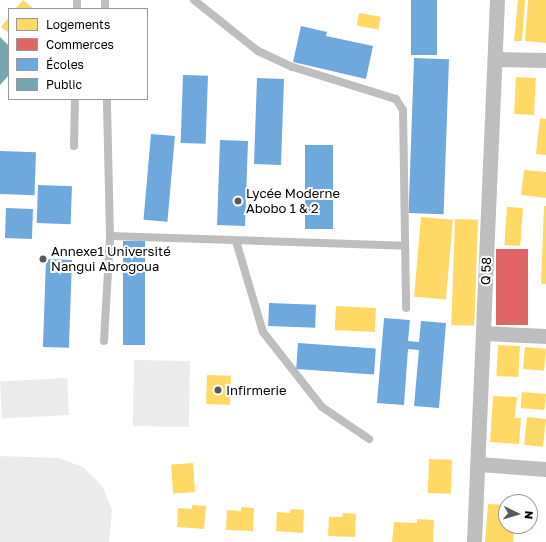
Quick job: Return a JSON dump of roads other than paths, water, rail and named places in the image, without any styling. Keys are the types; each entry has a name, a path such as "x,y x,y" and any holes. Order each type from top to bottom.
{"street":[{"name":"Q 58","path":"474,542 497,0"},
{"path":"495,59 546,60"},
{"path":"484,333 546,336"},
{"path":"478,464 546,468"}],"lane":[{"path":"194,0 258,51 293,67 396,99 402,110 406,308"},
{"path":"74,146 75,100"},
{"path":"104,341 110,236 107,100"},
{"path":"110,236 405,246"},
{"path":"236,241 263,332 322,407 369,439"}],"place":[{"name":"Lycée Moderne Abobo 1 & 2","path":"238,201"},
{"name":"Annexe1 Université Nangui Abrogoua","path":"43,259"},
{"name":"Infirmerie","path":"218,390"}]}
